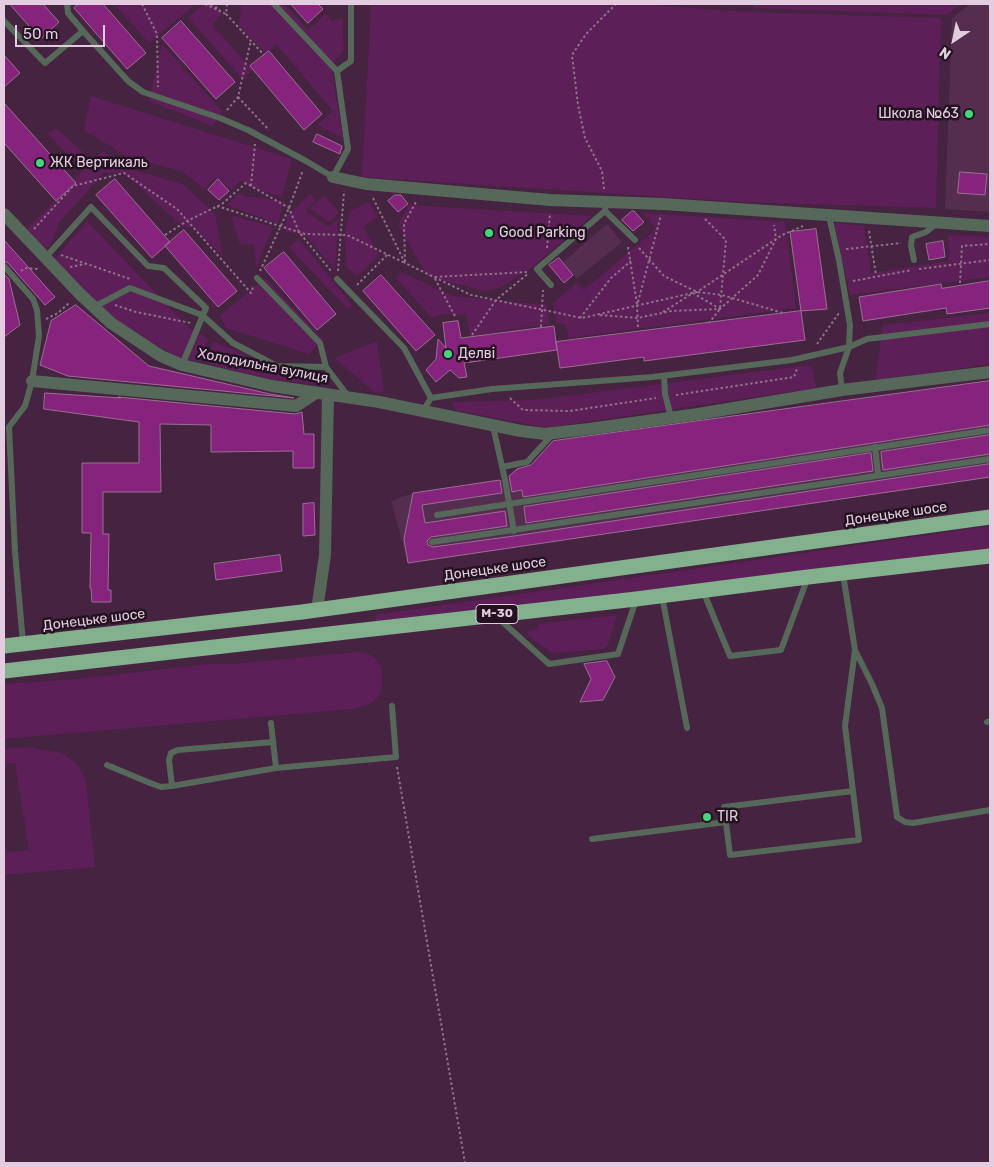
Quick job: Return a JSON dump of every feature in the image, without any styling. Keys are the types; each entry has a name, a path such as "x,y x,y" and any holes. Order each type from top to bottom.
{"highway":[{"name":"Донецьке шосе","path":"4,646 317,610 990,517"},
{"name":"М-30","path":"4,671 662,596 990,556"}],"street":[{"path":"339,178 366,184 606,206 663,204 990,226"},
{"name":"Холодильна вулиця","path":"4,214 26,239 48,255 55,269 77,291 99,305 111,323 161,356 182,365 244,380 349,397 493,426 545,434 671,418 842,390 990,372"},
{"path":"32,381 296,406 322,394 325,555 317,610"}],"lane":[{"path":"67,4 68,13 83,31 128,81 143,92 220,118 256,134 339,178 348,149 337,72 274,4"},
{"path":"337,72 351,62 351,4"},
{"path":"4,20 45,63 83,31"},
{"path":"550,286 537,269 606,206 636,243"},
{"path":"48,255 91,207 148,266 164,268 206,308 182,365"},
{"path":"829,216 850,325 849,347 840,373 842,390"},
{"path":"914,260 912,237 926,232 938,223"},
{"path":"4,266 33,298 37,310 39,336 32,381 25,406 9,427 15,552 23,644"},
{"path":"257,278 320,343 326,367 349,397"},
{"path":"337,279 404,348 431,398"},
{"path":"99,305 130,288 202,315 232,342 277,366 326,367"},
{"path":"423,411 431,398 464,392 664,376 805,357 849,347 866,339 990,324"},
{"path":"664,376 665,394 671,418"},
{"path":"493,426 514,531"},
{"path":"437,515 990,430"},
{"path":"502,467 526,462 554,432"},
{"path":"875,447 878,474"},
{"path":"432,542 878,474 990,459"},
{"path":"843,574 855,650 845,726 853,791 859,840 730,856 724,806 853,791"},
{"path":"702,590 730,656 781,650 808,577"},
{"path":"662,596 687,728"},
{"path":"494,614 549,664 618,654 636,599"},
{"path":"855,650 882,708 897,817 905,822 914,823 990,810"},
{"path":"107,765 150,783 172,786 276,768 396,757 392,706"},
{"path":"271,722 276,768"},
{"path":"172,786 169,760 171,753 178,750 273,742"},
{"path":"592,839 726,822"}],"path":[{"path":"142,4 157,34 159,97"},
{"path":"205,4 226,14"},
{"path":"212,4 226,14 264,55"},
{"path":"226,14 227,4"},
{"path":"606,206 602,171 585,138 578,105 572,54 586,34 616,4"},
{"path":"220,118 238,98 250,40"},
{"path":"238,98 271,132"},
{"path":"250,186 256,134"},
{"path":"26,239 73,186 124,173 177,209 251,292 289,208 306,161"},
{"path":"337,279 340,235 339,178"},
{"path":"165,235 187,221 217,206 246,183 289,208 299,232 337,279"},
{"path":"366,184 405,263"},
{"path":"405,263 404,224 425,188"},
{"path":"547,248 550,200"},
{"path":"637,306 663,204"},
{"path":"217,206 305,234 347,235 471,295 580,318 693,292 722,295 783,314"},
{"path":"693,207 726,240 720,310"},
{"path":"709,323 720,310 758,275 776,239 773,212"},
{"path":"867,218 876,276"},
{"path":"697,292 776,239 805,226"},
{"path":"836,250 912,241"},
{"path":"636,243 664,276 697,292"},
{"path":"960,283 962,246 990,244"},
{"path":"628,247 637,306 638,327"},
{"path":"48,255 133,280"},
{"path":"350,292 387,255"},
{"path":"843,283 898,271 990,260"},
{"path":"580,318 611,278 631,261"},
{"path":"14,278 25,268 55,269"},
{"path":"434,277 530,272"},
{"path":"434,277 455,316"},
{"path":"542,327 543,277"},
{"path":"38,326 72,300 77,291"},
{"path":"693,292 720,310"},
{"path":"662,313 693,292"},
{"path":"677,395 794,377 805,357 847,303"},
{"path":"99,305 198,324"},
{"path":"597,315 638,318 671,311 720,310"},
{"path":"501,388 523,410 570,412 658,398"},
{"path":"396,757 465,1163"}],"shaded area":[{"path":"114,4 196,4 149,43"},
{"path":"204,4 211,4 222,14 212,25 253,70 242,79 188,17"},
{"path":"241,4 285,4 308,30 326,13 331,21 342,18 344,49 331,66 343,138 317,125 333,111 277,45 265,53 239,26"},
{"path":"371,4 638,4 748,12 941,18 936,208 742,202 362,177"},
{"path":"755,4 961,4 947,15 753,8"},
{"name":"Школа №63","path":"970,4 990,4 990,212 945,209 952,18"},
{"path":"162,44 222,111 213,126 149,101"},
{"path":"91,96 292,159 282,197 250,187 240,181 232,189 216,177 204,189 182,171 129,158 84,130"},
{"path":"57,129 94,162 95,157 103,151 127,168 182,184 215,214 223,256 192,227 183,227 124,173 103,173 59,223 50,247 41,247 25,231 83,170 80,164 74,161 47,133"},
{"path":"238,193 244,196 284,201 278,224 227,205"},
{"path":"310,194 316,200 305,211 329,227 338,219 335,270 307,237 285,231 287,216"},
{"path":"324,195 339,213 329,222 310,209"},
{"path":"369,202 378,217 363,226 379,255 358,276 347,268 344,235 350,211"},
{"name":"Good Parking","path":"409,205 592,216 531,268 501,287 485,291 428,277 398,225"},
{"path":"642,213 785,222 796,308 569,338 565,324 556,324 553,304 576,283 584,290 650,234 655,227"},
{"path":"234,216 273,227 256,268 254,244 240,245 232,218"},
{"path":"87,221 187,326 208,339 202,362 179,359 104,312 53,261"},
{"path":"834,223 864,226 871,273 949,261 948,235 990,237 990,277 850,295"},
{"path":"607,224 622,242 577,279 563,262"},
{"path":"299,239 352,305 348,309 289,247"},
{"path":"401,272 453,296 547,305 549,324 470,336 466,315 445,314 431,317 396,278"},
{"path":"265,278 323,339 309,354 226,328 220,316"},
{"path":"990,313 990,364 875,381 883,325"},
{"path":"213,341 275,369 322,374 321,385 268,379 208,364"},
{"path":"377,341 384,391 375,393 335,358"},
{"path":"811,365 817,388 546,428 455,410 452,402 535,400"},
{"path":"990,411 990,477 408,563 391,501 413,493"},
{"path":"990,526 990,551 376,621 375,615"},
{"path":"617,615 608,645 604,649 552,653 528,636 528,631 538,628 538,624"},
{"path":"358,652 375,658 381,668 382,687 375,700 369,704 352,709 4,739 4,684 77,679 208,664 233,664"},
{"path":"27,747 62,753 78,765 86,783 95,867 4,875 4,853 29,850 15,763 4,764 4,749"}],"building":[{"path":"10,4 43,4 59,22 41,39"},
{"path":"79,4 103,4 146,53 127,69 74,8"},
{"path":"291,4 318,4 323,9 308,23"},
{"path":"181,21 235,82 216,99 162,38"},
{"path":"269,51 322,114 304,130 250,66"},
{"path":"4,55 20,73 4,87"},
{"name":"ЖК Вертикаль","path":"4,103 76,183 56,201 4,143"},
{"path":"317,134 342,146 340,154 313,142"},
{"path":"960,172 987,174 985,195 958,193"},
{"path":"115,179 170,242 152,258 96,195"},
{"path":"218,179 229,191 219,200 208,190"},
{"path":"395,195 401,195 408,204 398,212 388,201"},
{"path":"632,211 644,222 633,231 622,220"},
{"path":"816,229 827,309 801,311 790,232"},
{"path":"184,230 237,291 218,307 165,246"},
{"path":"4,240 55,297 45,305 8,263 4,261"},
{"path":"943,241 945,257 929,260 926,244"},
{"path":"284,252 336,314 317,330 264,268"},
{"path":"559,258 573,275 564,283 549,265"},
{"path":"4,274 9,279 20,325 4,337"},
{"path":"381,275 435,335 416,351 363,291"},
{"path":"990,281 990,308 947,314 946,308 863,321 859,297 941,284 942,288"},
{"path":"76,305 149,366 294,398 68,376 40,365 51,321"},
{"path":"801,311 805,340 644,361 644,357 560,368 556,342"},
{"path":"458,321 461,338 554,326 557,350 464,363 467,377 459,378 450,370 436,382 426,370 436,359 438,339 446,348 443,323"},
{"path":"990,381 990,425 523,497 522,490 512,492 509,476 517,469 531,465 553,441"},
{"path":"45,393 121,398 118,397 295,414 302,412 304,434 314,434 314,468 293,468 293,451 211,452 211,425 160,424 161,492 103,492 103,534 109,534 108,590 111,590 111,602 92,602 90,588 91,533 82,533 82,463 139,463 139,422 44,409"},
{"path":"990,435 990,454 883,470 881,452"},
{"path":"871,453 873,471 526,523 524,507"},
{"path":"990,464 990,477 408,563 404,539 413,493 500,480 502,493 422,505 425,523 505,511 507,526 431,537 427,541 428,545 433,547 514,536"},
{"path":"314,503 315,535 303,536 303,504"},
{"path":"280,555 282,571 216,580 214,564"},
{"path":"607,661 615,677 603,700 580,702 591,679 584,664"}],"place":[{"name":"Школа №63","path":"969,114"},
{"name":"ЖК Вертикаль","path":"40,163"},
{"name":"Good Parking","path":"489,233"},
{"name":"Делві","path":"448,354"},
{"name":"TIR","path":"707,817"}]}
